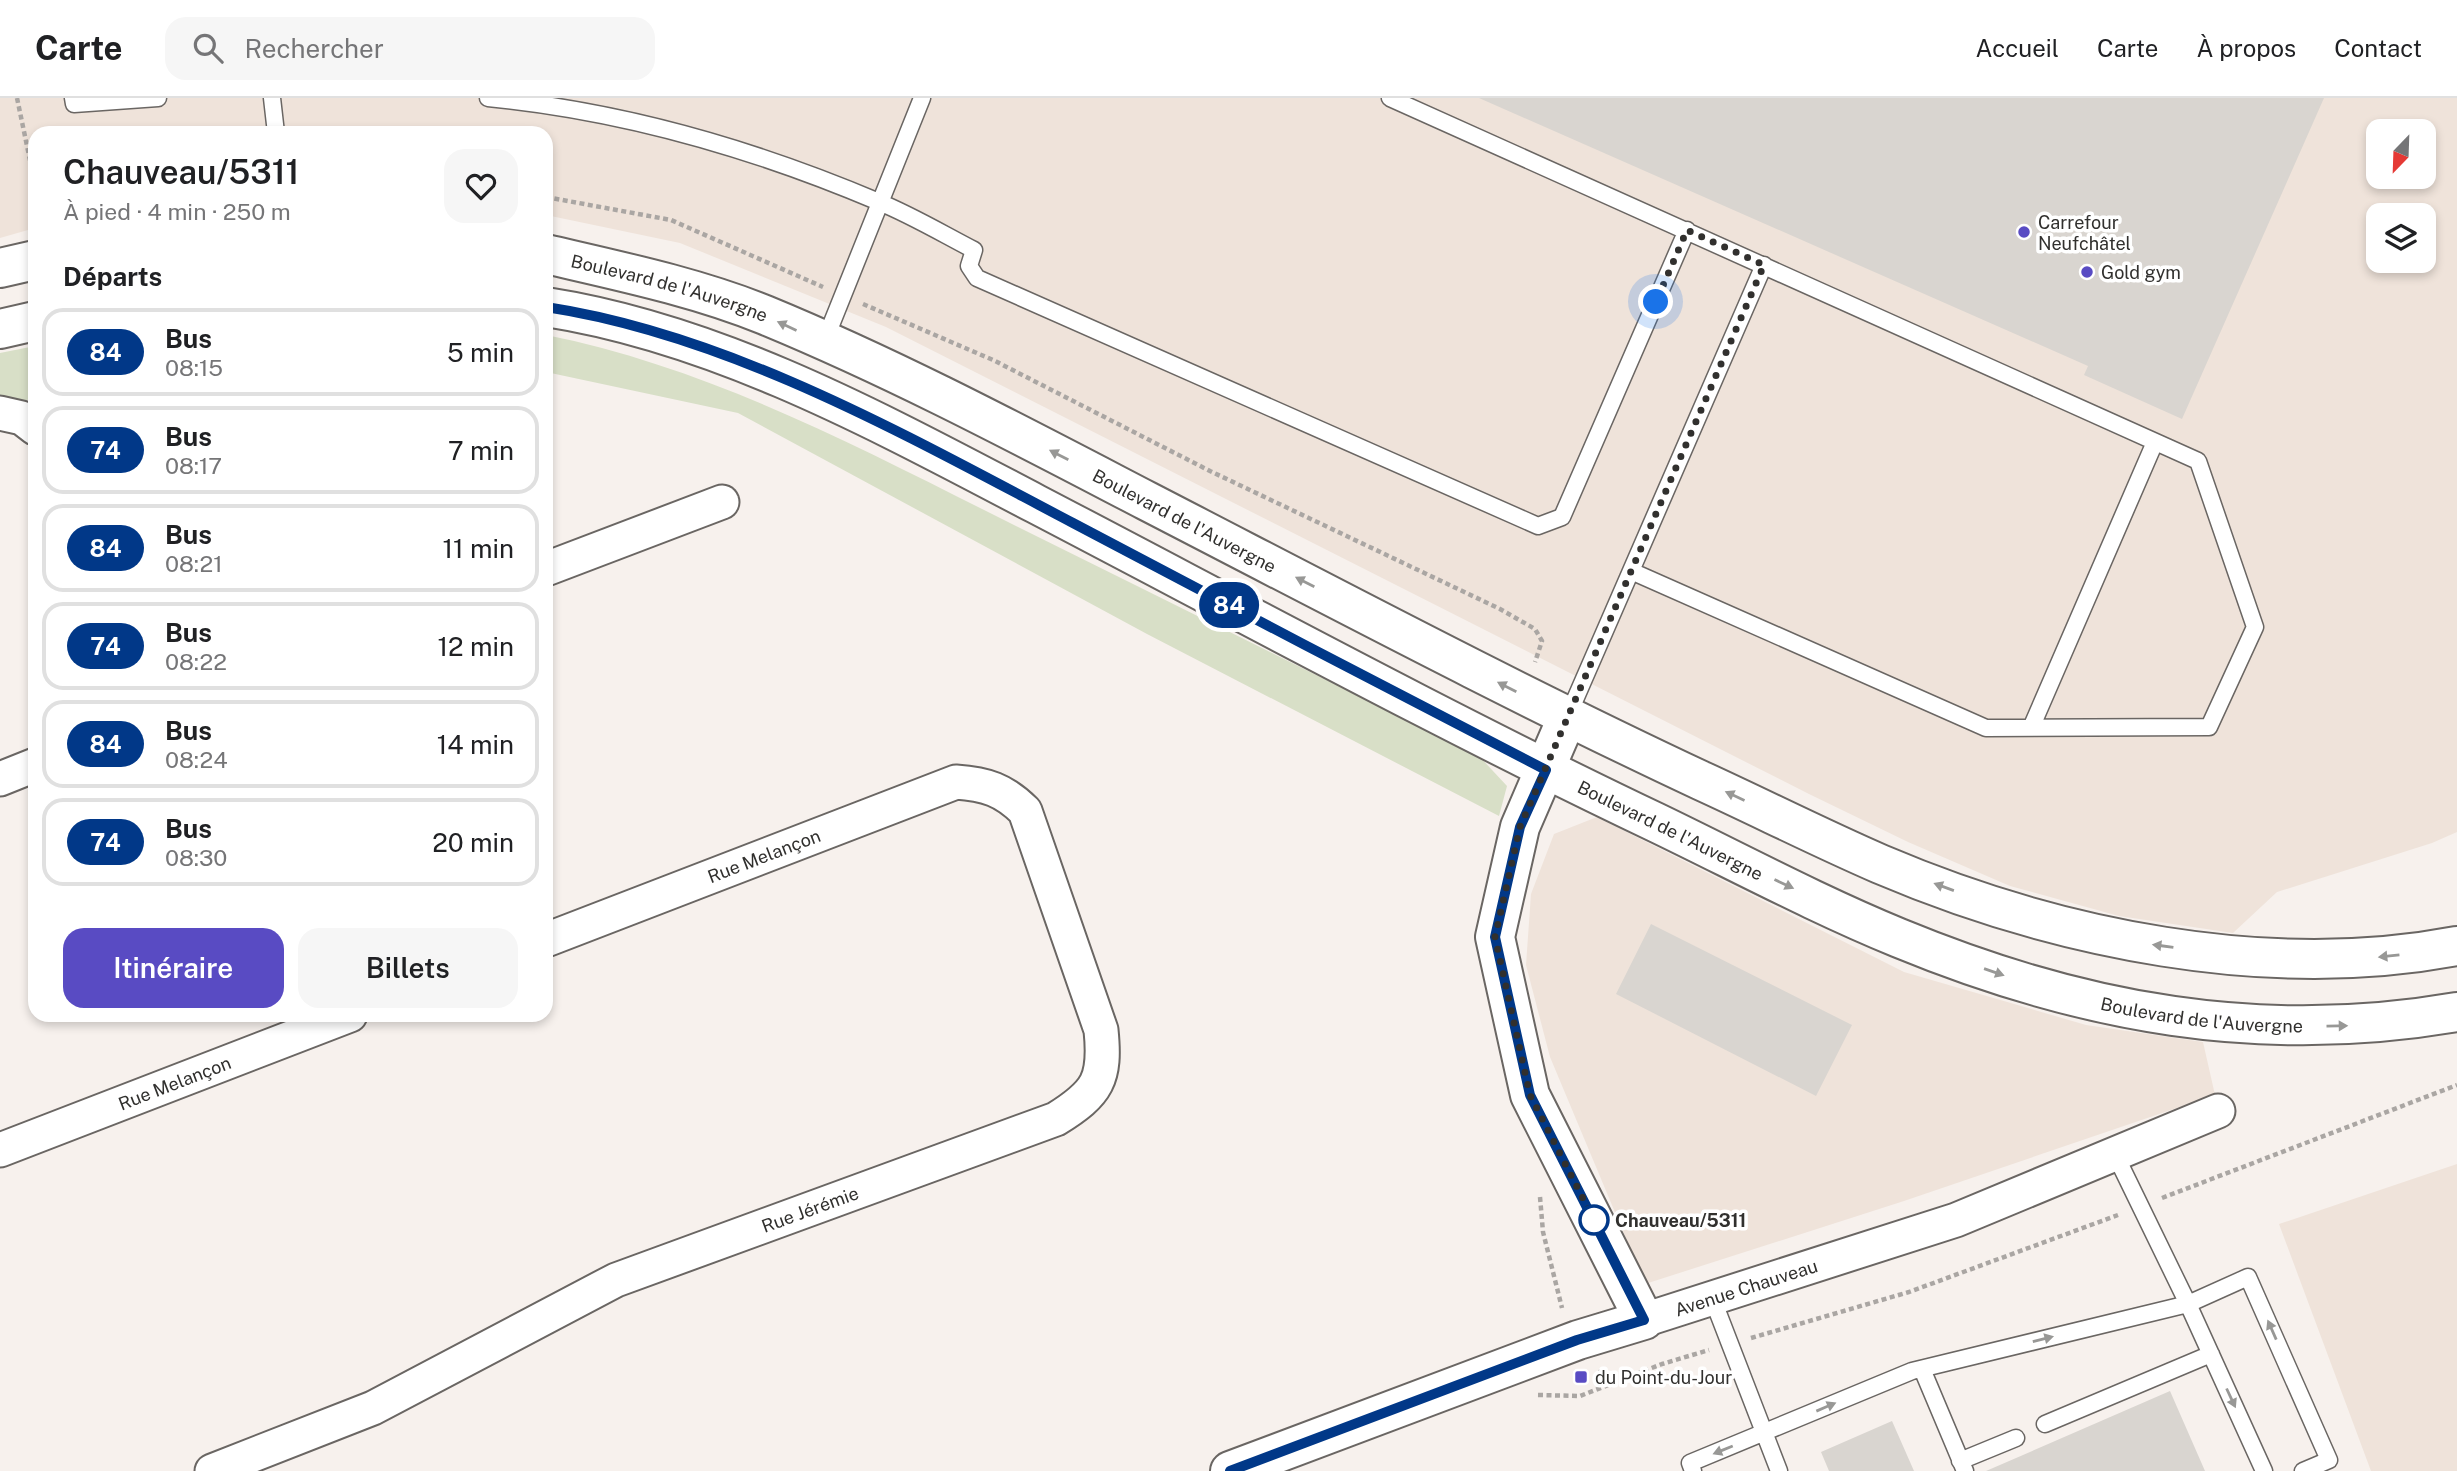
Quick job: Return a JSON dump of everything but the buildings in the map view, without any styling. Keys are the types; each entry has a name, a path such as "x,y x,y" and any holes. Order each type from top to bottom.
{"main road":[{"name":"Boulevard de l'Auvergne","path":"553,256 635,274 749,310 824,342 955,402 1567,718 1884,865 1982,901 2076,929 2157,946 2287,958 2383,957 2457,946"},
{"path":"0,268 28,262"},
{"name":"Boulevard de l'Auvergne","path":"553,309 645,330 743,362 846,409 951,460 1546,770 1898,938 2036,986 2144,1013 2275,1027 2350,1026 2457,1012"},
{"path":"1567,718 1520,827 1495,937 1530,1095 1644,1320"},
{"name":"Avenue Chauveau","path":"1230,1471 1577,1340 1644,1320"}],"street":[{"path":"553,566 722,502"},
{"path":"0,779 28,768"},
{"name":"Rue Melançon","path":"553,937 957,782 984,784"},
{"name":"Rue Jérémie","path":"212,1471 373,1408 616,1280 1056,1119 1080,1104 1098,1084 1104,1059 1101,1030 1025,811 1009,794 984,784"},
{"name":"Rue Melançon","path":"0,1150 274,1029 312,1022"},
{"name":"Avenue Chauveau","path":"1644,1320 1956,1220 2116,1156 2218,1111"}],"lane":[{"path":"73,98 74,104 158,98"},
{"path":"272,98 275,126"},
{"path":"488,98 550,104 666,128 761,158 880,202 974,250 969,267 977,278 1538,527 1562,517 1687,230"},
{"path":"824,342 922,98"},
{"path":"1390,98 2198,461 2255,627 2209,727 1986,728 1631,571"},
{"path":"1567,718 1764,265"},
{"path":"2032,729 2155,442"},
{"path":"2116,1156 2188,1304 2264,1471"},
{"path":"1693,1471 1690,1463 1922,1369 2188,1304 2249,1277 2329,1460 2303,1471"},
{"path":"1713,1300 1779,1471"},
{"path":"2045,1424 2211,1354"},
{"path":"1922,1369 1963,1466 2016,1438"}],"path":[{"path":"17,98 28,151"},
{"path":"1528,1397 1554,1394 1580,1396 1662,1364 1909,1292 2457,1086"}],"shaded area":[{"path":"0,98 2457,98 2457,832 2432,843 2277,892 2233,933 2119,916 2010,886 1908,842 1809,794 886,327 680,243 553,216 553,126 28,126 28,230 0,238"},
{"path":"1597,817 1904,972 2086,1025 2203,1042 2215,1095 1904,1201 1645,1284 1550,1057 1526,965 1531,894 1554,834"},
{"path":"2457,1164 2457,1471 2371,1471 2279,1224"}],"green space":[{"path":"553,337 607,349 667,368 784,413 1479,756 1507,786 1499,816 1147,634 738,413 553,373"},
{"path":"28,347 28,400 0,410 0,353"}],"bus line":[{"name":"84","path":"553,308 645,330 743,362 846,409 951,460 1546,770 1520,827 1495,937 1530,1095 1644,1320 1577,1340 1230,1471"}],"place":[{"name":"Carrefour Neufchâtel","path":"2024,232"},
{"name":"Gold gym","path":"2087,272"},
{"name":"Chauveau/5311","path":"1594,1220"},
{"name":"du Point-du-Jour","path":"1581,1377"}],"route":[{"path":"1594,1220 1530,1095 1495,937 1520,827 1764,265 1687,230 1656,302"}]}
